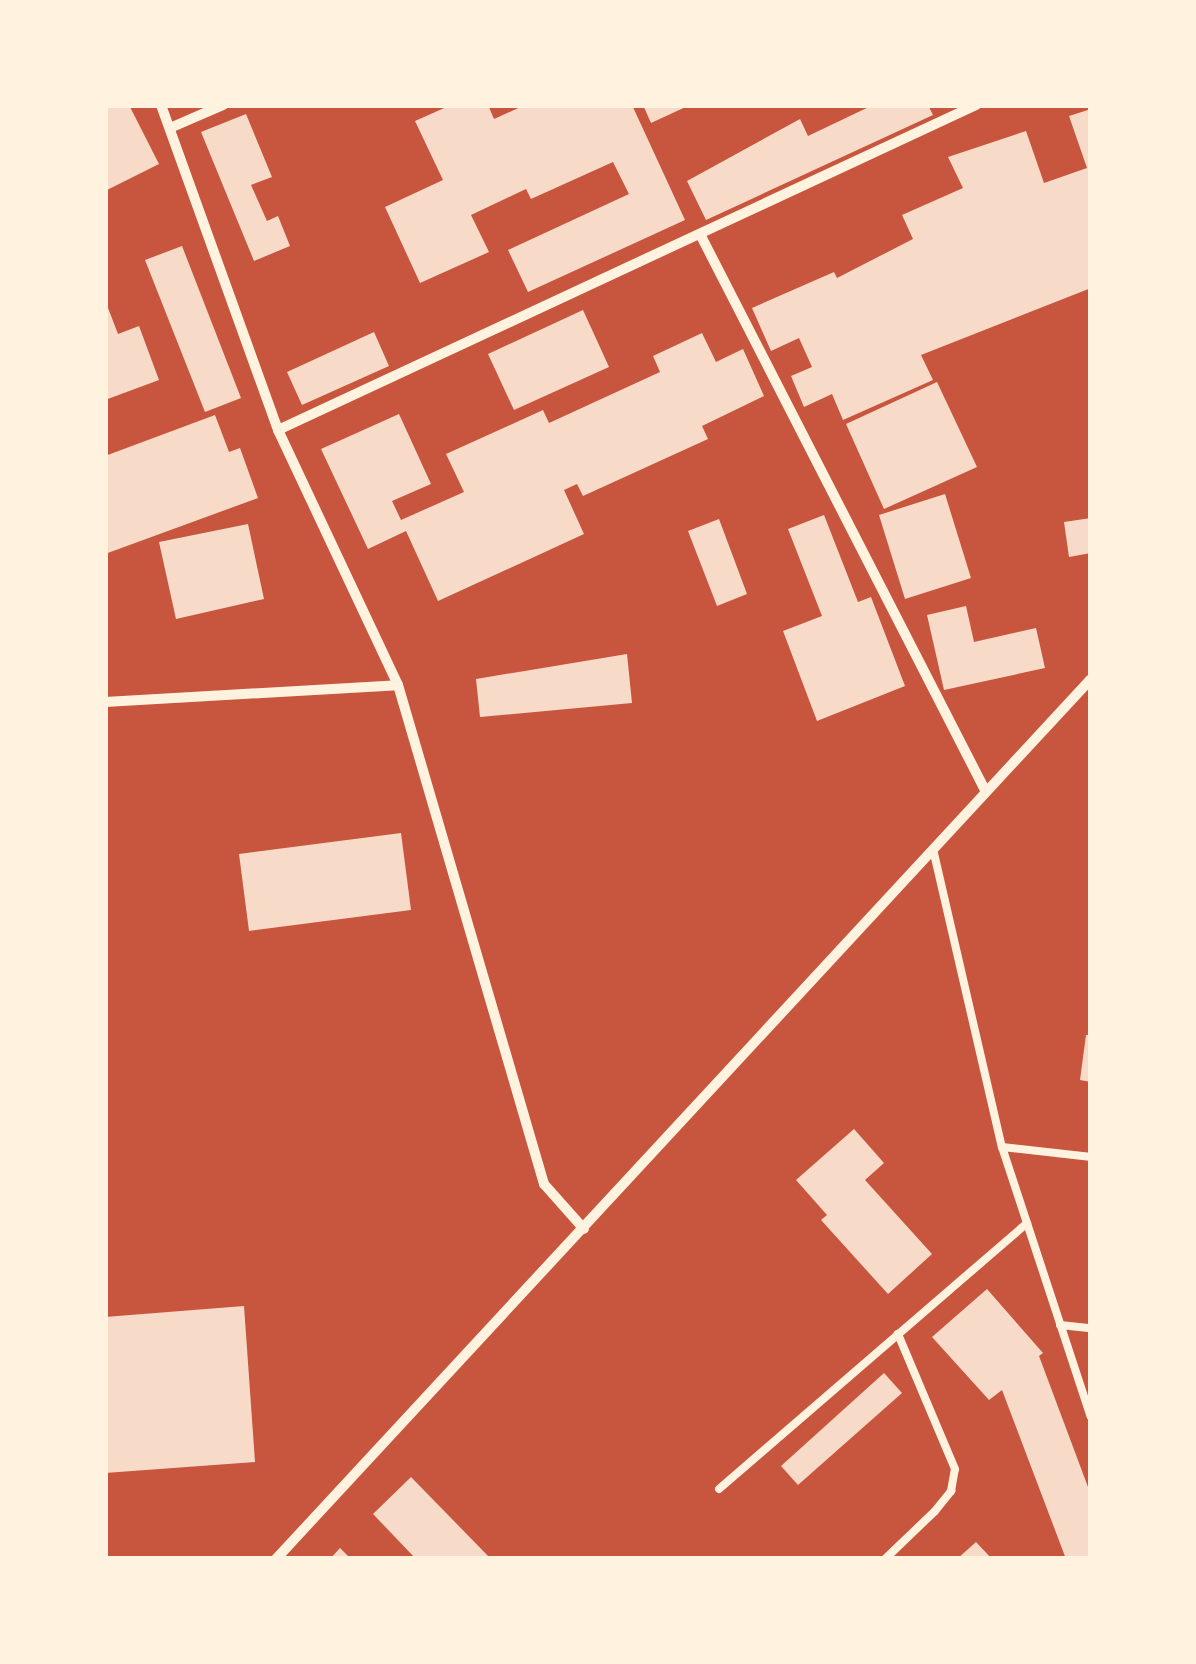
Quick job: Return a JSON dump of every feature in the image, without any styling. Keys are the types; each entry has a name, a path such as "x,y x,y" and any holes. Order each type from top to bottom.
{"street":[{"path":"161,105 278,430 398,685 544,1184 584,1229"},
{"path":"170,128 223,105"},
{"path":"278,430 976,105"},
{"path":"701,236 986,790"},
{"path":"276,1559 1091,679"},
{"path":"105,702 398,685"}],"lane":[{"path":"933,848 1002,1147 1091,1417"},
{"path":"1002,1147 1091,1156"},
{"path":"720,1489 1027,1223"},
{"path":"1060,1325 1091,1328"},
{"path":"885,1559 935,1512 950,1491 955,1470 898,1334"}],"building":[{"path":"105,105 129,105 159,164 105,191"},
{"path":"451,105 488,105 494,119 525,105 632,105 685,220 528,292 508,250 629,194 613,162 531,199 526,189 471,215 489,252 420,283 385,207 443,180 415,121"},
{"path":"643,105 690,105 651,123"},
{"path":"873,105 928,105 933,115 706,220 687,181 800,119 808,136"},
{"path":"1091,109 1091,288 921,355 933,380 843,420 832,394 804,407 791,376 812,367 799,338 771,351 752,308 834,272 837,278 913,239 902,215 963,188 948,157 1026,131 1044,183 1087,168 1069,116"},
{"path":"246,114 272,177 251,185 267,221 278,216 290,246 254,261 201,132"},
{"path":"182,246 241,398 205,412 145,260"},
{"path":"105,300 118,334 139,326 159,380 105,400"},
{"path":"583,310 609,367 514,410 488,354"},
{"path":"374,332 389,366 302,405 287,372"},
{"path":"702,333 716,362 743,349 764,396 702,426 708,439 583,496 577,484 564,490 584,534 438,601 406,531 368,549 321,449 399,414 431,484 392,501 401,520 464,492 446,454 543,410 549,423 660,372 653,356"},
{"path":"937,382 977,467 884,509 846,424"},
{"path":"215,415 229,452 240,448 258,498 105,554 105,456"},
{"path":"945,494 971,578 905,599 879,515"},
{"path":"824,515 858,602 871,597 905,686 817,721 783,631 822,616 788,529"},
{"path":"1091,518 1091,553 1069,557 1064,522"},
{"path":"719,519 747,594 717,606 688,531"},
{"path":"248,524 264,599 176,619 159,542"},
{"path":"966,606 974,642 1036,628 1045,668 944,690 927,615"},
{"path":"627,654 632,703 480,717 476,679"},
{"path":"401,833 411,910 249,931 239,854"},
{"path":"1086,1035 1091,1035 1091,1082 1080,1080"},
{"path":"854,1129 884,1163 865,1180 932,1254 888,1294 821,1220 827,1215 796,1180"},
{"path":"987,1289 1043,1353 1039,1356 1091,1495 1091,1559 1066,1559 1002,1390 989,1400 932,1337"},
{"path":"244,1306 255,1462 105,1473 105,1317"},
{"path":"884,1373 902,1393 798,1485 781,1466"},
{"path":"411,1477 491,1559 416,1559 373,1514"},
{"path":"976,1542 992,1559 957,1559"},
{"path":"340,1548 351,1559 330,1559"}]}
